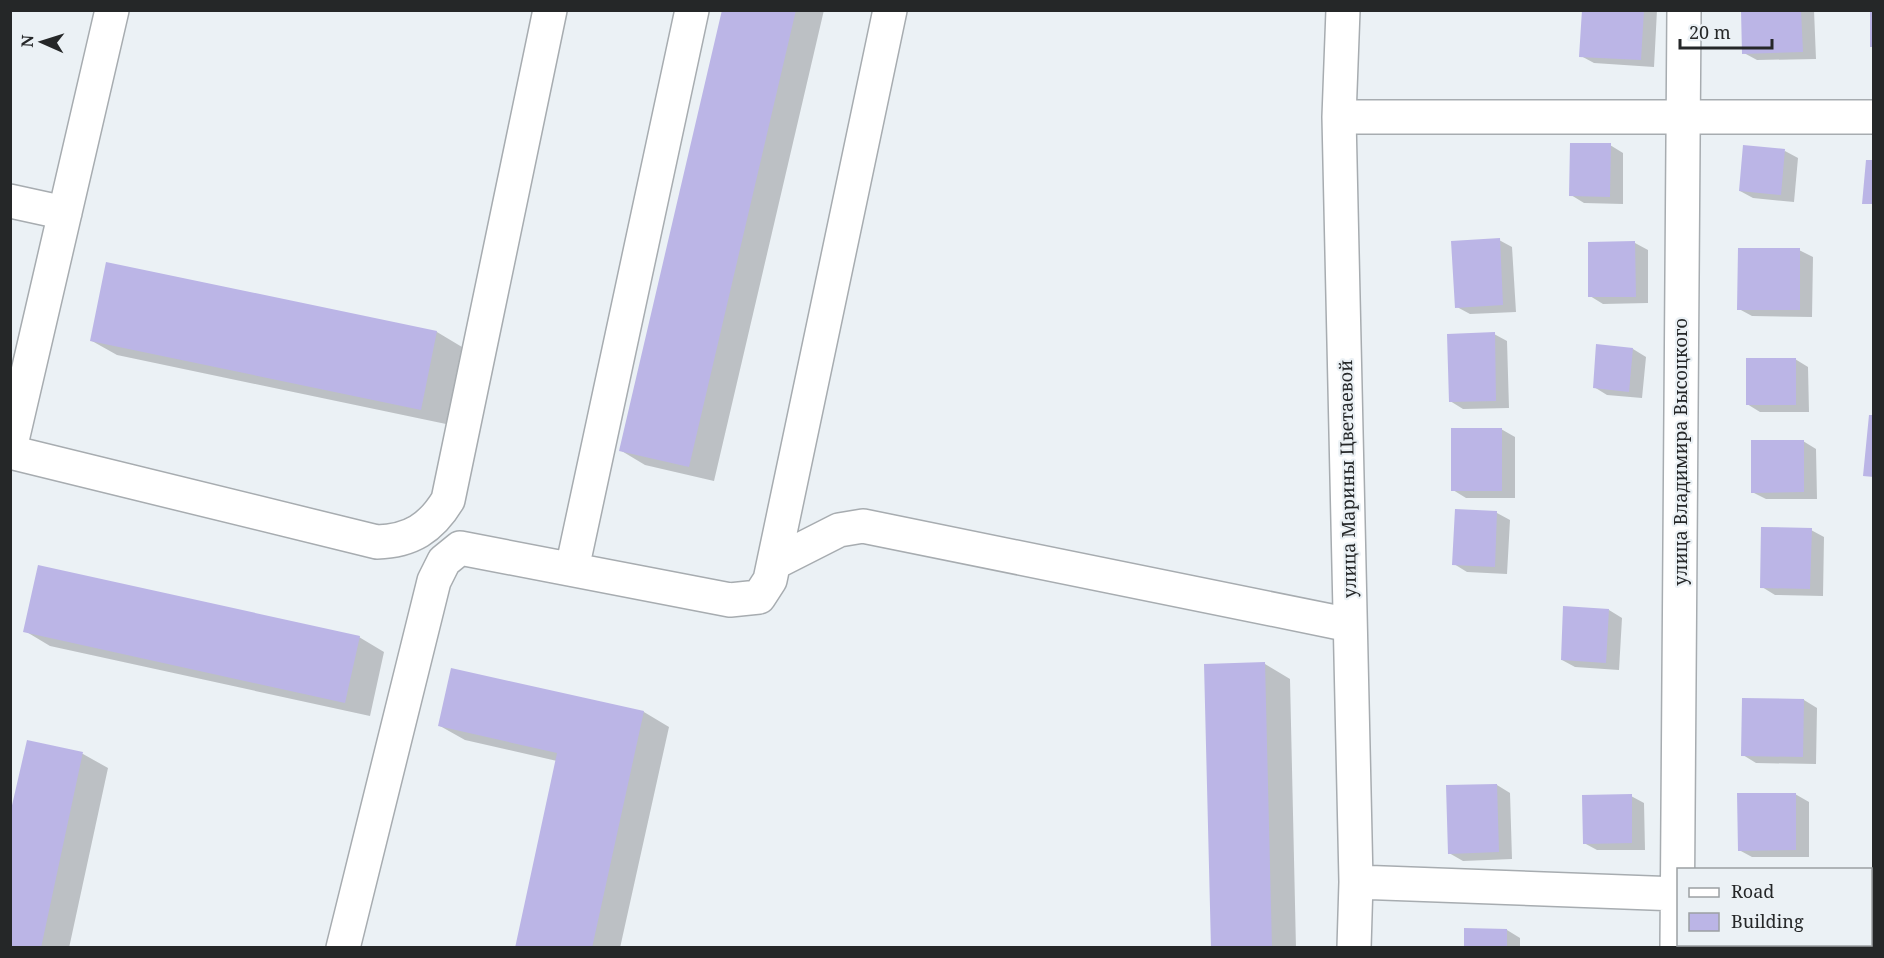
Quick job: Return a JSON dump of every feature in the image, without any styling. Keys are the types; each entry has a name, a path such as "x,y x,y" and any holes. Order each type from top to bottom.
{"street":[{"path":"112,10 10,450 377,542 396,541 418,533 436,519 448,500 550,10"},
{"path":"572,569 692,10"},
{"path":"344,948 434,581 444,561 460,548 730,600 759,597 770,580 890,10"},
{"name":"улица Марины Цветаевой","path":"1343,10 1339,117 1356,882 1354,948"},
{"name":"улица Владимира Высоцкого","path":"1677,868 1683,10"},
{"path":"1339,117 1874,117"},
{"path":"10,201 65,213"},
{"path":"774,563 839,530 863,526 1350,625"},
{"path":"1356,882 1677,894"},
{"name":"улица Владимира Высоцкого","path":"1677,894 1677,948"}],"building":[{"path":"722,10 796,10 689,467 619,451"},
{"path":"1582,10 1644,10 1641,60 1579,57"},
{"path":"1741,10 1801,10 1803,52 1742,54"},
{"path":"1870,10 1874,10 1874,47 1870,47"},
{"path":"1570,143 1611,143 1610,197 1569,196"},
{"path":"1743,145 1785,149 1781,195 1739,191"},
{"path":"1866,160 1874,160 1874,204 1862,204"},
{"path":"1500,238 1503,305 1455,308 1451,241"},
{"path":"1635,241 1636,297 1588,297 1588,242"},
{"path":"1738,248 1800,248 1800,310 1737,310"},
{"path":"106,262 437,331 421,410 90,341"},
{"path":"1495,332 1496,401 1449,402 1447,334"},
{"path":"1596,344 1633,348 1629,392 1593,388"},
{"path":"1746,358 1796,358 1796,405 1746,405"},
{"path":"1869,415 1874,415 1874,477 1863,476"},
{"path":"1451,428 1502,428 1502,491 1451,491"},
{"path":"1751,440 1804,440 1804,492 1751,493"},
{"path":"1455,509 1497,511 1495,567 1452,565"},
{"path":"1761,527 1812,528 1810,589 1760,588"},
{"path":"38,565 360,636 345,703 23,632"},
{"path":"1563,606 1609,609 1606,663 1561,660"},
{"path":"1265,662 1272,948 1211,948 1204,664"},
{"path":"451,668 644,711 592,948 515,948 557,753 438,726"},
{"path":"1742,698 1804,699 1803,757 1741,756"},
{"path":"27,740 83,752 41,948 10,948 10,814"},
{"path":"1497,784 1499,852 1448,854 1446,785"},
{"path":"1737,793 1796,793 1796,850 1738,851"},
{"path":"1632,794 1632,843 1583,844 1582,795"},
{"path":"1464,928 1507,929 1507,948 1464,948"}]}
